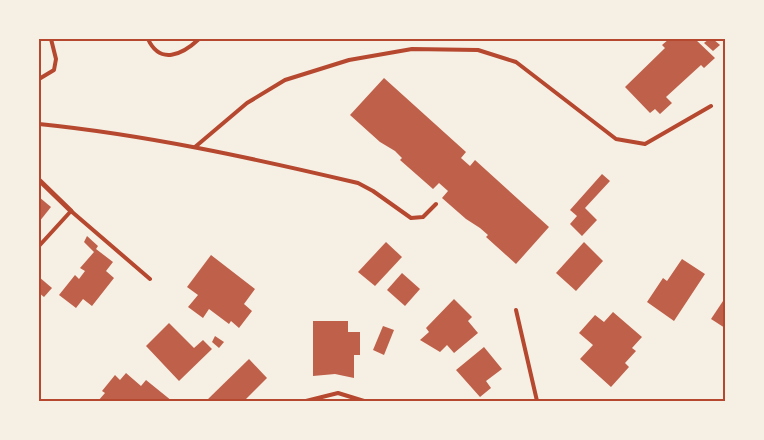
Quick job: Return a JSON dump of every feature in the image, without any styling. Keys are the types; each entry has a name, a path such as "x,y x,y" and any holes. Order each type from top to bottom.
{"street":[{"path":"39,180 71,211"}],"lane":[{"path":"39,79 54,70 56,59 51,39"},
{"path":"148,39 153,49 163,55 178,53 199,39"},
{"path":"195,147 247,103 285,80 349,60 412,49 478,50 516,62 616,139 645,144 711,106"},
{"path":"39,124 109,131 238,154 358,183 373,190 411,218 423,217 436,204"},
{"path":"39,246 71,211 150,279"},
{"path":"516,310 537,401"},
{"path":"306,401 338,393 364,401"}],"building":[{"path":"669,39 695,39 715,58 704,68 701,65 666,97 672,103 660,114 655,109 650,113 625,87 665,48 662,45"},
{"path":"709,39 713,39 720,45 713,51 704,43"},
{"path":"384,78 466,152 461,158 470,166 475,160 549,227 516,264 486,237 488,235 442,198 448,191 439,183 433,189 400,160 402,158 395,151 380,142 350,115"},
{"path":"602,174 610,181 585,208 597,220 582,236 570,224 577,216 570,210"},
{"path":"39,197 51,207 39,222"},
{"path":"87,236 98,246 96,249 113,262 106,271 114,278 92,306 83,299 76,308 59,295 75,275 79,279 85,271 80,268 94,252 84,242"},
{"path":"386,242 402,257 375,286 358,272"},
{"path":"584,242 603,261 576,291 556,273"},
{"path":"211,255 255,289 244,304 252,311 239,328 231,321 229,324 209,309 203,318 188,307 198,295 187,287"},
{"path":"682,259 705,274 674,321 647,302 663,278 667,281"},
{"path":"402,273 420,289 405,306 387,290"},
{"path":"39,277 52,288 44,297 39,293"},
{"path":"725,298 725,328 711,319"},
{"path":"454,299 472,317 468,321 478,333 454,353 447,345 440,352 420,340 429,332 426,328"},
{"path":"613,312 642,337 632,348 636,351 625,363 629,367 611,387 580,359 593,345 579,333 595,315 604,322"},
{"path":"313,321 348,321 348,332 360,332 360,355 354,355 354,378 335,374 313,376"},
{"path":"169,323 194,348 203,340 212,349 179,381 146,346"},
{"path":"383,326 394,330 384,355 373,350"},
{"path":"215,336 224,342 219,348 212,342"},
{"path":"484,347 502,369 486,381 491,388 480,397 456,370"},
{"path":"249,359 267,378 244,401 206,401"},
{"path":"126,373 141,386 146,380 172,401 98,401 105,393 102,391 115,375 120,380"}]}
